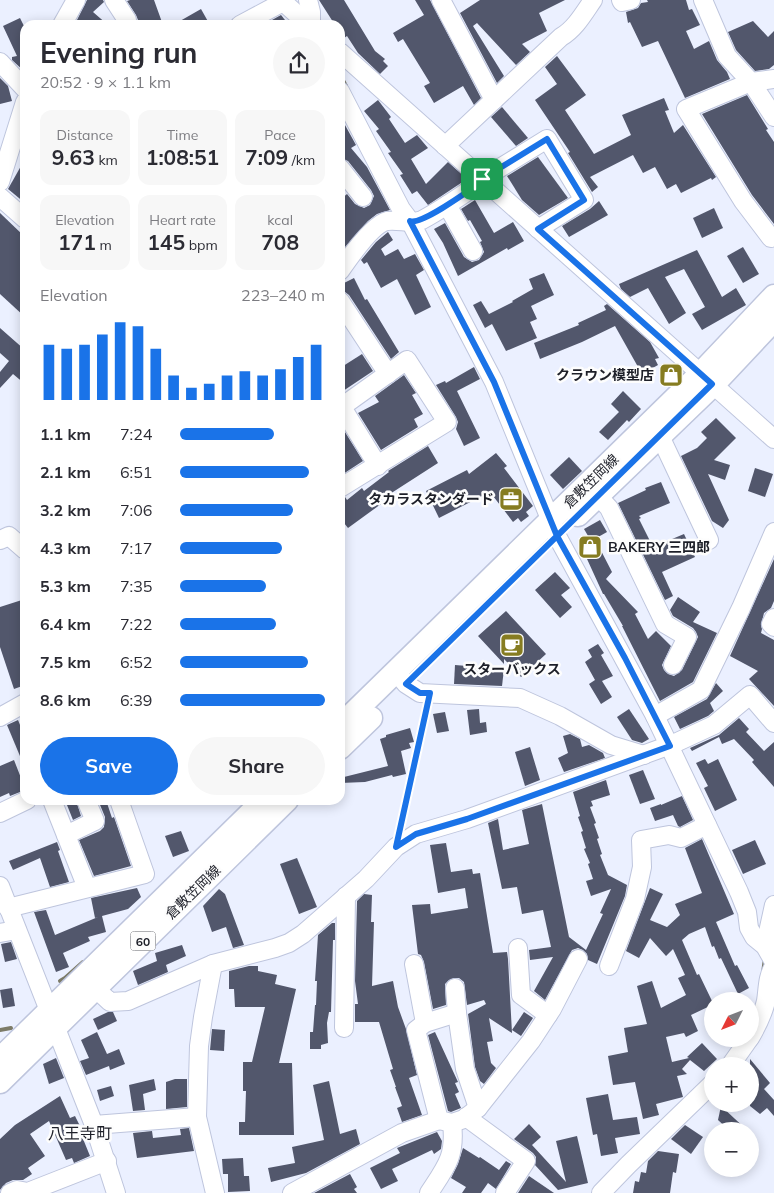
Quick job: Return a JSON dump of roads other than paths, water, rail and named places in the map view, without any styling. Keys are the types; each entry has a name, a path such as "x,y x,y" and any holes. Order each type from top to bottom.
{"main road":[{"name":"倉敷笠岡線","path":"554,528 598,496 660,436 774,296"},
{"name":"倉敷笠岡線","path":"345,742 401,678 706,379 774,320"},
{"name":"倉敷笠岡線","path":"345,720 401,678"},
{"name":"倉敷笠岡線","path":"0,1082 53,1019 259,805"},
{"name":"倉敷笠岡線","path":"0,1059 95,988 282,805"}],"street":[{"path":"65,20 76,0"},
{"path":"114,0 127,20"},
{"path":"263,20 311,12 308,0"},
{"path":"441,0 494,100"},
{"path":"445,146 561,36 566,34 577,23 593,0"},
{"path":"621,0 622,2 631,0"},
{"path":"703,0 727,56 751,82 774,117"},
{"path":"345,56 774,439"},
{"path":"0,62 20,83"},
{"path":"774,79 751,82 686,109 743,201 771,238 774,236"},
{"path":"345,101 401,209 414,221 494,382 554,528 659,714 674,744 707,825 740,892 747,912 749,928 774,962"},
{"path":"0,182 20,118"},
{"path":"345,260 382,223 414,221 447,205 547,139 584,200 538,229"},
{"path":"345,181 363,196"},
{"path":"0,197 20,215"},
{"path":"447,205 473,251"},
{"path":"345,309 388,374"},
{"path":"345,403 407,360 447,422 345,485"},
{"path":"345,412 378,466"},
{"path":"660,436 709,540"},
{"path":"598,496 609,508 665,624 687,637 673,665"},
{"path":"659,714 701,690 741,608 774,532"},
{"path":"4,538 20,547"},
{"path":"774,618 771,624 774,627"},
{"path":"401,678 420,693 520,698 560,716 610,745 644,755"},
{"path":"95,988 110,1002 128,1000 213,964 289,943 303,934 366,879 396,847 416,834 467,819 674,744 719,721 750,695 774,723"},
{"path":"0,717 20,706"},
{"path":"0,814 20,804"},
{"path":"54,805 87,888"},
{"path":"66,835 95,821 88,805"},
{"path":"8,908 145,874 121,805"},
{"path":"610,966 635,899 642,867 641,840 669,835 681,838 707,825"},
{"path":"0,886 94,1125 116,1193"},
{"path":"344,1028 346,896"},
{"path":"760,942 774,905"},
{"path":"0,933 17,930"},
{"path":"518,948 521,995 548,1015"},
{"path":"292,1193 402,1133 459,1117 518,1060 548,1015 578,959"},
{"path":"213,964 199,1046 197,1117 215,1193"},
{"path":"414,964 425,1023"},
{"path":"759,1022 766,1001 768,978 774,966"},
{"path":"429,1193 452,1153 459,1117 465,1069 455,988"},
{"path":"457,1013 425,1023 416,1030 459,1117 526,1161 505,1193"},
{"path":"601,1193 704,1092"},
{"path":"94,1125 197,1117"},
{"path":"10,1193 17,1190 28,1192 107,1161"}],"waterway":[{"path":"763,973 765,958"},
{"path":"60,981 83,962"},
{"path":"0,1030 11,1028"}],"place":[{"name":"クラウン模型店","path":"671,375"},
{"name":"タカラスタンダード","path":"511,499"},
{"name":"BAKERY 三四郎","path":"590,547"},
{"name":"スターバックス","path":"512,645"}],"district":[{"name":"八王寺町","path":"80,1133"}]}
